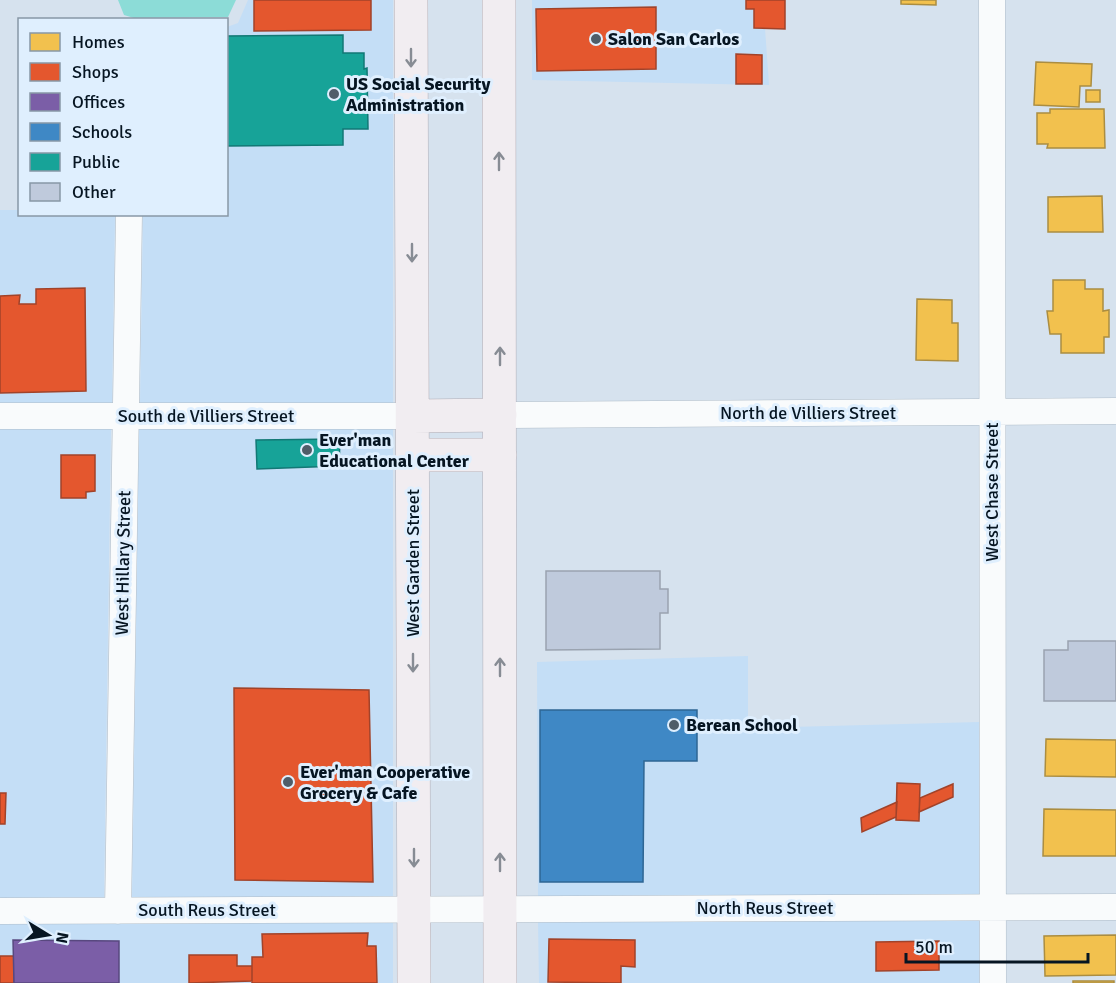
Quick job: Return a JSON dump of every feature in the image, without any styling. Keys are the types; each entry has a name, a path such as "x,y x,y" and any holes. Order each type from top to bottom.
{"main road":[{"name":"West Garden Street","path":"411,0 414,983"},
{"path":"499,0 500,983"},
{"path":"413,416 500,415"},
{"path":"413,455 500,455"}],"street":[{"name":"West Chase Street","path":"992,0 993,983"},
{"name":"West Hillary Street","path":"118,911 129,216"},
{"name":"North de Villiers Street","path":"500,415 1116,411"},
{"name":"South de Villiers Street","path":"0,416 413,416"},
{"name":"North Reus Street","path":"414,910 1116,907"},
{"name":"South Reus Street","path":"0,911 414,910"}],"shaded area":[{"path":"118,0 236,0 228,17 134,18 124,15"},
{"path":"248,0 393,0 393,403 140,404 143,216 228,216 228,27 238,23"},
{"path":"532,0 763,0 769,85 532,80"},
{"path":"0,210 18,210 18,216 115,216 112,403 0,404"},
{"path":"0,428 111,428 104,898 0,899"},
{"path":"139,428 393,428 393,898 132,898"},
{"path":"748,656 748,728 979,722 979,895 538,897 537,662"},
{"path":"979,919 979,983 539,983 538,922"},
{"path":"393,922 393,983 0,983 0,924"}],"building: Homes":[{"path":"901,0 936,0 936,5 901,4"},
{"path":"1036,62 1092,64 1091,86 1080,86 1079,107 1034,105"},
{"path":"1086,90 1100,90 1100,102 1086,102"},
{"path":"1050,109 1104,109 1105,148 1047,148 1048,144 1037,144 1037,113 1050,113"},
{"path":"1102,196 1103,232 1048,232 1048,197"},
{"path":"1053,280 1085,280 1085,289 1103,289 1103,311 1109,310 1109,337 1104,337 1104,353 1061,353 1061,334 1050,334 1047,311 1053,311"},
{"path":"917,299 952,300 952,323 958,323 958,361 916,360"},
{"path":"1046,739 1116,740 1116,777 1045,776"},
{"path":"1044,809 1116,810 1116,856 1043,856"},
{"path":"1116,935 1116,975 1045,976 1044,936"},
{"path":"1073,981 1114,981 1114,983 1073,983"}],"building: Shops":[{"path":"254,0 371,0 371,30 254,31"},
{"path":"746,0 785,0 785,29 754,28 754,9 746,9"},
{"name":"Salon San Carlos","path":"656,7 656,69 537,71 536,9"},
{"path":"736,54 762,55 762,84 736,84"},
{"path":"85,288 86,391 0,393 0,296 20,295 19,304 36,304 36,289"},
{"path":"61,455 95,455 95,491 86,492 86,498 61,498"},
{"path":"234,688 369,690 373,882 235,880"},
{"path":"897,783 920,784 919,821 896,820"},
{"path":"953,784 953,797 919,812 920,798"},
{"path":"0,793 6,793 5,824 0,824"},
{"path":"897,802 896,817 862,832 861,818"},
{"path":"368,933 367,946 376,946 377,983 252,983 252,957 263,957 262,934"},
{"path":"549,939 635,940 635,967 621,966 621,983 548,982"},
{"path":"939,941 939,970 876,971 876,942"},
{"path":"189,955 237,955 237,966 252,966 252,981 189,983"},
{"path":"0,956 14,956 14,983 0,983"}],"building: Offices":[{"path":"13,940 119,941 119,983 14,983"}],"building: Schools":[{"path":"540,710 697,710 697,761 644,761 643,882 540,882"}],"building: Public":[{"path":"343,35 343,53 364,53 364,69 367,68 368,129 343,129 343,145 228,146 228,36"},
{"path":"340,439 339,466 257,469 256,440"}],"building: Other":[{"path":"546,571 660,571 660,589 668,589 668,613 660,613 660,649 546,650"},
{"path":"1068,641 1116,641 1116,701 1044,701 1044,650 1068,650"}],"place":[{"name":"Salon San Carlos","path":"596,39"},
{"name":"US Social Security Administration","path":"334,94"},
{"name":"Ever'man Educational Center","path":"307,450"},
{"name":"Berean School","path":"674,725"},
{"name":"Ever'man Cooperative Grocery & Cafe","path":"288,782"}]}
